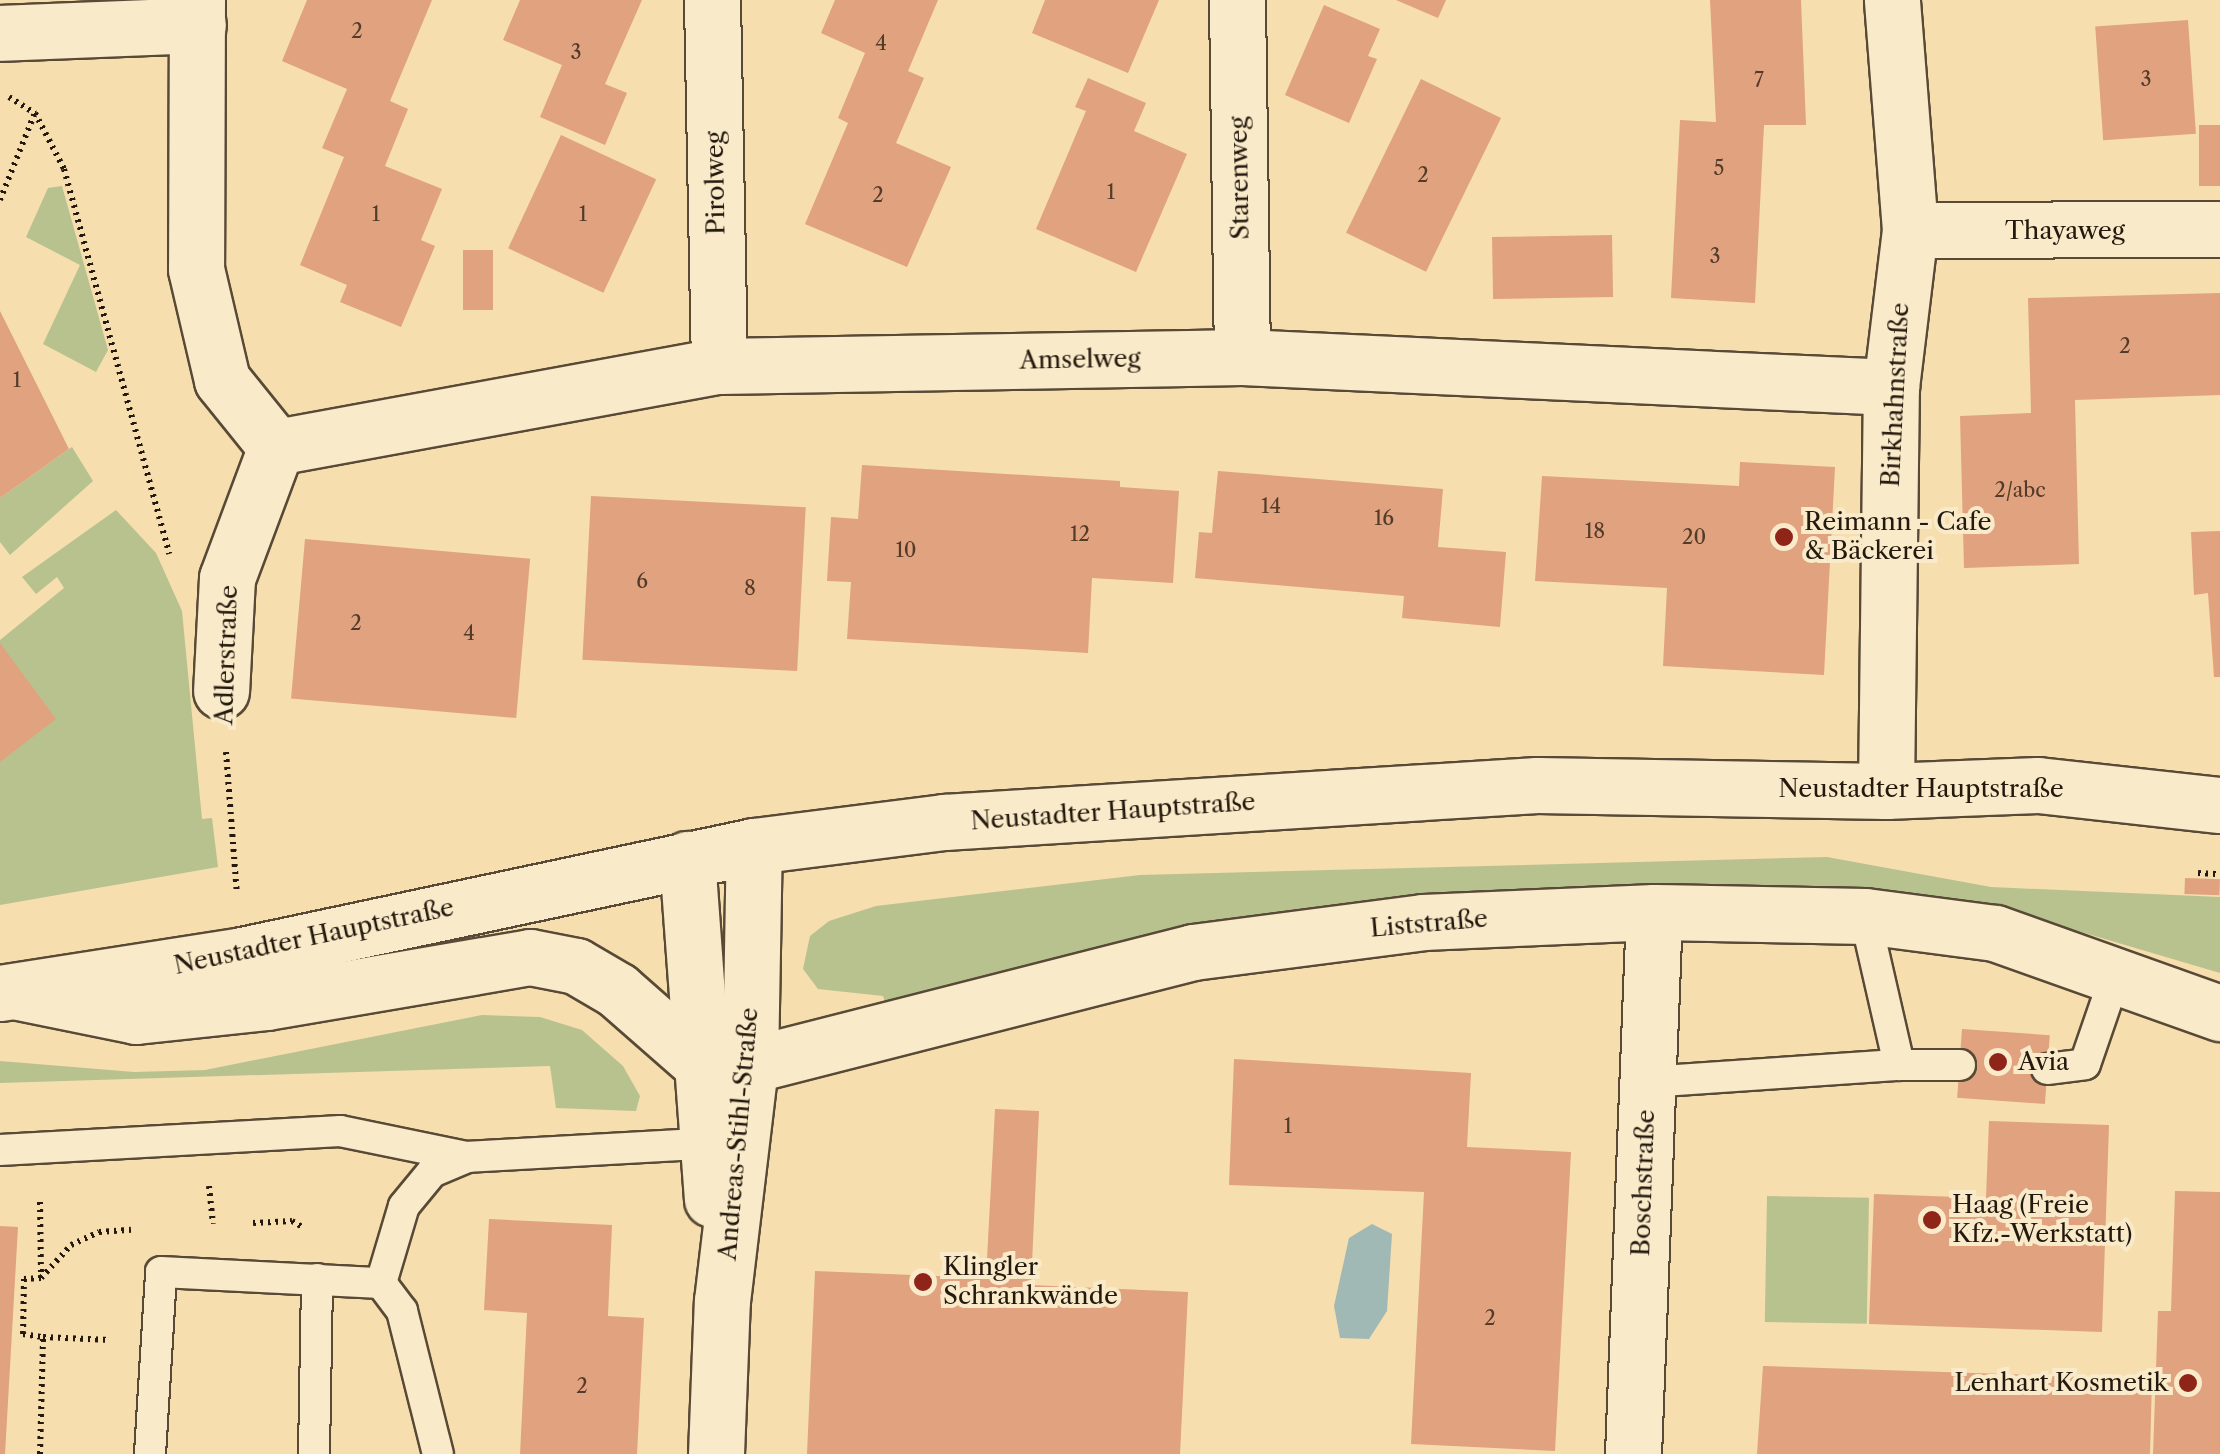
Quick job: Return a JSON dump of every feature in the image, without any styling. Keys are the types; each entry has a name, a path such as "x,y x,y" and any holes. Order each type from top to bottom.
{"street":[{"name":"Pirolweg","path":"712,0 719,366"},
{"name":"Starenweg","path":"1237,0 1242,357"},
{"name":"Birkhahnstraße","path":"1886,791 1891,388 1910,230 1892,0"},
{"path":"0,33 198,12 196,269 222,380 276,447"},
{"name":"Thayaweg","path":"1910,230 2220,229"},
{"name":"Amselweg","path":"276,447 719,366 1242,357 1891,388"},
{"name":"Adlerstraße","path":"221,691 227,578 276,447"},
{"name":"Neustadter Hauptstraße","path":"10,993 242,955 754,846 944,822 1537,785 1886,791 2038,786 2220,805"},
{"name":"Andreas-Stihl-Straße","path":"716,1454 725,1063 754,846"},
{"name":"Andreas-Stihl-Straße","path":"687,859 725,1063"},
{"name":"Liststraße","path":"725,1063 1193,952 1423,922 1654,912 1864,916 1995,933 2220,1013"},
{"name":"Boschstraße","path":"1633,1454 1654,912"},
{"name":"Neustadter Hauptstraße","path":"10,993 136,1016 267,1002 530,957 576,966 617,990 653,1024 725,1063"}],"lane":[{"path":"1864,916 1899,1065"},
{"path":"2047,1068 2085,1064 2116,974"},
{"path":"1648,1082 1960,1064"},
{"path":"0,1150 340,1132 467,1157 724,1143"},
{"path":"381,1283 404,1206 432,1172 467,1157"},
{"path":"150,1454 161,1272 381,1283"},
{"path":"314,1454 317,1280"},
{"path":"381,1283 402,1311 438,1454"}],"path":[{"path":"0,92 35,113 64,169 174,570 227,578"},
{"path":"0,200 35,113"},
{"name":"Adlerstraße","path":"221,691 242,955"},
{"path":"2198,873 2220,874"},
{"path":"210,1186 213,1224"},
{"path":"40,1202 41,1278 24,1280 23,1334 157,1342"},
{"path":"40,1454 44,1337"}],"green space":[{"path":"62,186 108,350 96,372 43,344 80,265 26,237 48,188"},
{"path":"72,447 93,481 10,555 0,542 0,498"},
{"path":"116,510 156,553 182,611 202,819 212,818 218,867 0,905 0,640 64,588 57,577 36,594 22,577"},
{"path":"1827,857 1991,887 2220,897 2220,973 2027,916 1900,895 887,1008 883,996 818,989 803,969 810,936 829,921 876,906 1140,875"},
{"path":"482,1015 540,1017 582,1030 623,1066 640,1096 636,1111 556,1108 550,1066 0,1083 0,1061 134,1072 205,1070"},
{"path":"1767,1196 1869,1198 1867,1324 1765,1322"}],"water":[{"path":"1372,1224 1392,1234 1387,1311 1369,1339 1340,1338 1334,1306 1349,1238"}],"building":[{"path":"307,0 432,0 390,101 408,109 385,166 442,189 421,240 435,246 401,327 340,302 347,285 300,265 344,157 322,148 347,89 282,61"},
{"path":"520,0 642,0 605,84 627,93 605,145 540,117 562,65 503,40"},
{"path":"835,0 938,0 908,71 924,78 896,143 951,167 907,267 805,224 848,123 838,118 865,53 821,33"},
{"path":"1045,0 1159,0 1128,73 1032,33"},
{"path":"1396,0 1446,0 1438,18"},
{"path":"1710,0 1801,0 1806,125 1764,125 1755,303 1671,298 1680,120 1716,122"},
{"path":"1324,5 1380,29 1368,56 1377,59 1349,123 1285,95"},
{"path":"2188,20 2196,134 2103,140 2095,26"},
{"path":"1088,78 1146,103 1134,131 1187,154 1136,272 1036,229 1086,111 1075,107"},
{"path":"1421,79 1501,118 1426,272 1346,233"},
{"path":"2199,125 2220,125 2220,186 2199,186"},
{"path":"561,135 656,179 603,293 508,248"},
{"path":"1612,235 1613,297 1493,299 1492,237"},
{"path":"463,250 493,250 493,310 463,310"},
{"path":"2220,293 2220,395 2075,400 2079,564 1964,568 1960,416 2031,413 2028,298"},
{"path":"0,311 69,449 0,498"},
{"path":"1740,462 1835,467 1824,675 1663,666 1667,588 1535,581 1542,476 1739,486"},
{"path":"862,465 1120,481 1120,487 1179,491 1173,583 1092,578 1088,653 847,639 851,582 827,581 831,517 858,519"},
{"path":"1218,471 1443,489 1438,547 1506,552 1500,627 1402,618 1404,596 1195,578 1199,532 1212,533"},
{"path":"591,496 806,507 797,671 582,660"},
{"path":"2220,531 2220,677 2214,677 2208,593 2194,595 2191,532"},
{"path":"305,539 530,559 516,718 291,698"},
{"path":"0,643 56,719 0,762"},
{"path":"2185,878 2220,879 2219,895 2184,894"},
{"path":"1962,1029 2050,1035 2045,1104 1957,1098"},
{"path":"1234,1059 1471,1073 1467,1147 1571,1152 1555,1451 1411,1444 1424,1192 1229,1185"},
{"name":"Klingler Schrankwände","path":"995,1109 1039,1111 1031,1285 1188,1292 1180,1454 807,1454 815,1271 986,1278"},
{"path":"1989,1121 2109,1125 2102,1332 1869,1324 1874,1194 1986,1198"},
{"name":"Lenhart Kosmetik","path":"2175,1191 2220,1192 2220,1454 2153,1454 2158,1311 2171,1311"},
{"path":"489,1219 612,1225 608,1316 644,1318 637,1454 520,1454 527,1313 484,1310"},
{"path":"0,1226 18,1227 5,1454 0,1454"},
{"path":"1763,1366 2152,1379 2150,1454 1757,1454"}],"place":[{"name":"Reimann - Cafe & Bäckerei","path":"1784,537"},
{"name":"Avia","path":"1998,1062"},
{"name":"Haag (Freie Kfz.-Werkstatt)","path":"1932,1220"},
{"name":"Klingler Schrankwände","path":"923,1282"},
{"name":"Lenhart Kosmetik","path":"2188,1383"}]}
